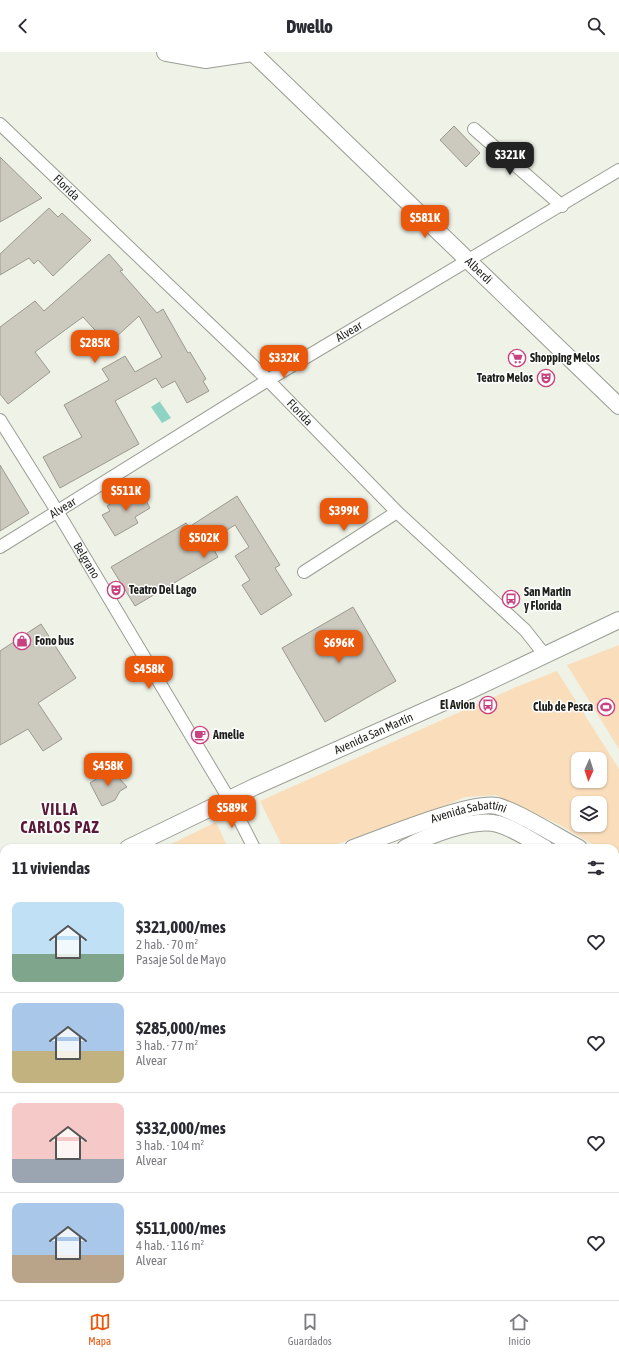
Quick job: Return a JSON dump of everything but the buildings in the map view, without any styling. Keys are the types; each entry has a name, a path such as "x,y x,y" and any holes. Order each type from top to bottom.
{"main road":[{"path":"166,52 205,58 247,52"},
{"name":"Alberdi","path":"247,52 619,406"},
{"name":"Avenida San Martín","path":"136,844 229,799 469,691 544,654 619,620"},
{"name":"Avenida Sabattini","path":"364,844 456,812 490,805 514,814 571,844"},
{"name":"Avenida Sabattini","path":"413,844 426,838 482,823 497,824 508,828 538,844"}],"street":[{"name":"Florida","path":"0,124 268,380 397,512 526,630 544,654"},
{"path":"474,129 562,206"},
{"name":"Alvear","path":"0,547 268,380 562,206 619,170"},
{"name":"Belgrano","path":"0,420 57,511 229,799 252,844"},
{"path":"304,572 397,512"}],"shaded area":[{"name":"Club de Pesca","path":"619,645 619,749 567,665"},
{"path":"557,671 619,769 619,844 592,844 572,832 607,832 607,796 571,796 571,832 558,824 495,795 465,797 442,807 337,844 281,844 260,801 516,687"},
{"path":"216,822 226,844 171,844"}],"water":[{"path":"162,400 160,402 171,418 162,423 151,407"}],"place":[{"name":"Shopping Melos","path":"517,358"},
{"name":"Teatro Melos","path":"546,378"},
{"name":"Teatro Del Lago","path":"116,590"},
{"name":"San Martin y Florida","path":"511,599"},
{"name":"Fono bus","path":"22,641"},
{"name":"El Avion","path":"488,705"},
{"name":"Club de Pesca","path":"606,707"},
{"name":"Amelie","path":"200,735"}],"district":[{"name":"VILLA CARLOS PAZ","path":"60,818"}]}
